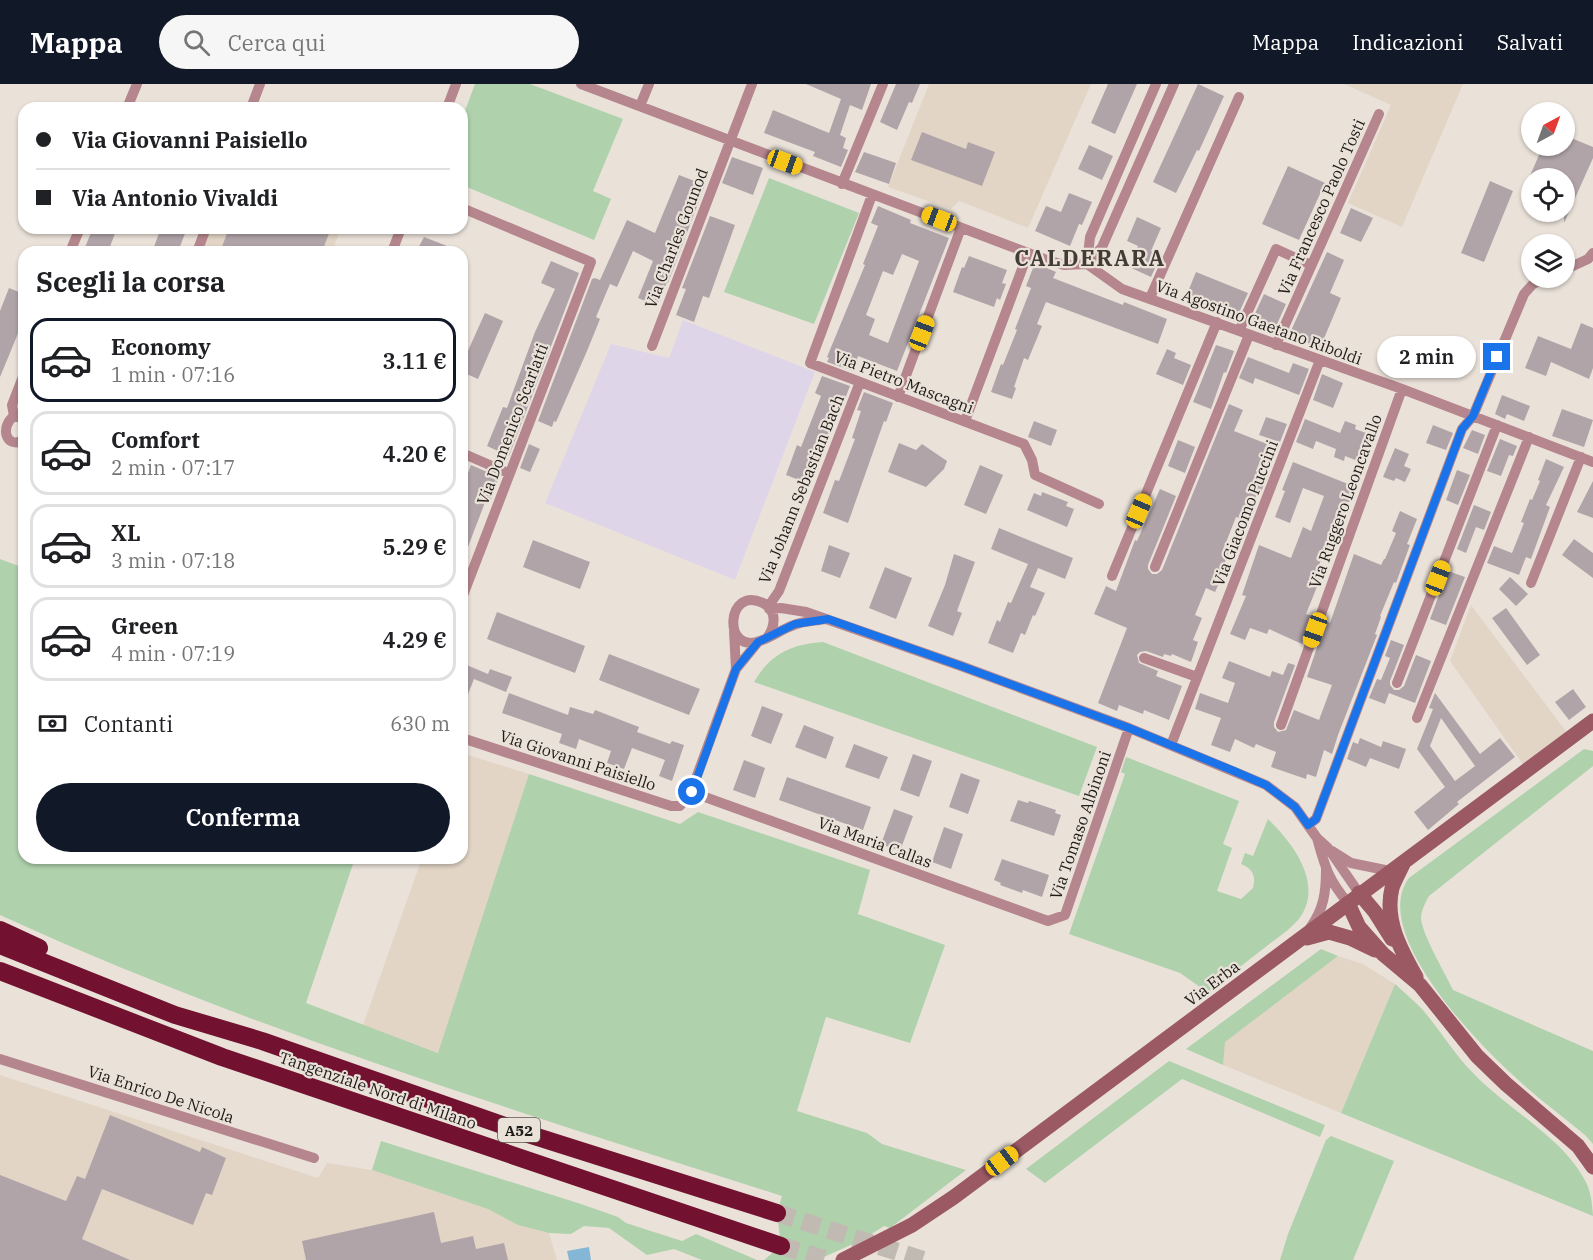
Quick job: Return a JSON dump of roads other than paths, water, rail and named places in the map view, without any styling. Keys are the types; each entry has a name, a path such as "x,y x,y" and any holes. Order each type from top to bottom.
{"highway":[{"name":"A52","path":"0,930 262,1041"},
{"name":"Tangenziale Nord di Milano","path":"0,945 175,1015 262,1041 531,1135 777,1214"},
{"name":"Tangenziale Nord di Milano","path":"0,971 233,1061 781,1246"}],"main road":[{"name":"Via Erba","path":"843,1260 907,1228 945,1202 1593,721"},
{"path":"1404,956 1390,916 1392,891 1405,861"},
{"path":"1354,898 1359,927 1383,954 1420,985"},
{"path":"1354,898 1375,912 1420,985 1477,1056 1578,1146 1593,1167"},
{"path":"1299,940 1329,932 1358,941 1383,954"}],"street":[{"path":"130,102 137,84"},
{"path":"253,102 260,84"},
{"path":"449,102 456,84"},
{"path":"580,84 842,184 1065,265 1087,264 1102,248 1174,84"},
{"path":"640,106 649,84"},
{"name":"Via Charles Gounod","path":"652,346 752,84"},
{"path":"842,184 883,84"},
{"path":"1087,264 1090,237 1156,84"},
{"path":"1150,298 1239,97"},
{"name":"Via Francesco Paolo Tosti","path":"1276,345 1379,114"},
{"name":"Via Pietro Mascagni","path":"872,195 810,363 1024,444 1032,460 1035,475 1099,504"},
{"name":"Via Domenico Scarlatti","path":"468,211 591,262 468,582"},
{"path":"898,397 961,228"},
{"path":"1155,567 1276,249 1311,265"},
{"path":"1575,265 1588,259 1593,252"},
{"path":"965,421 1028,253"},
{"name":"Via Agostino Gaetano Riboldi","path":"1087,264 1122,289 1217,322 1319,364 1402,389 1470,419 1497,425 1593,462"},
{"path":"1308,825 1316,819 1462,429 1470,419 1524,294 1529,288"},
{"path":"1112,576 1217,322"},
{"name":"Via Giacomo Puccini","path":"1171,745 1319,364"},
{"name":"Via Johann Sebastian Bach","path":"769,608 778,591 860,382"},
{"name":"Via Ruggero Leoncavallo","path":"1281,725 1402,389"},
{"path":"18,390 12,405 18,416"},
{"path":"18,418 7,419 3,425 6,438 18,443"},
{"path":"1397,683 1497,425"},
{"path":"1417,718 1529,437"},
{"path":"468,456 508,473"},
{"path":"1531,583 1581,457"},
{"path":"692,792 736,669 732,622 734,614 745,602 761,602 769,608 775,621 772,631 736,669"},
{"path":"769,608 798,610 828,619 961,666 1129,728 1266,785 1295,807 1317,838 1328,848 1351,863 1390,871"},
{"path":"734,631 740,639 749,642 763,640 795,624 828,619"},
{"path":"1144,657 1197,677"},
{"name":"Via Tomaso Albinoni","path":"1048,921 1065,915 1129,728"},
{"name":"Via Giovanni Paisiello","path":"468,740 671,806 680,806 692,792"},
{"name":"Via Maria Callas","path":"692,792 1048,921"},
{"path":"1317,838 1333,885 1354,898"},
{"path":"1328,848 1354,898"},
{"path":"1299,940 1312,926 1322,907 1326,893 1326,869"},
{"name":"Via Enrico De Nicola","path":"0,1059 314,1158"}],"water":[{"path":"589,1247 591,1260 569,1260 567,1251"}],"tunnel":[{"path":"777,1213 923,1260"},
{"path":"781,1246 828,1260"}],"district":[{"name":"CALDERARA","path":"1090,257"}]}
